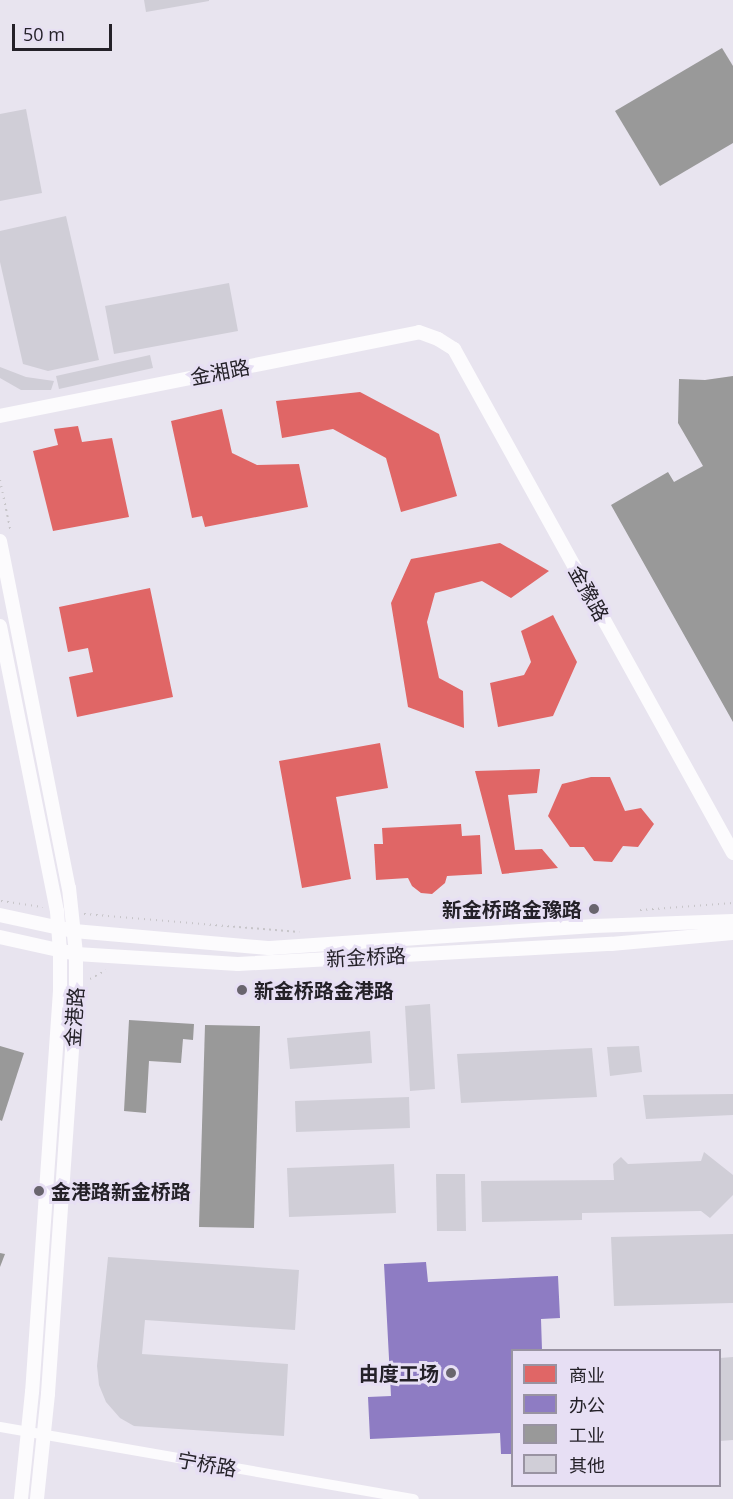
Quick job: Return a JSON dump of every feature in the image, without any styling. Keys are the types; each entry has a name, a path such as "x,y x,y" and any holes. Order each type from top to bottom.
{"street":[{"name":"金湘路","path":"0,416 419,332 438,339"},
{"name":"金豫路","path":"438,339 454,349 733,853"},
{"name":"金港路","path":"0,541 73,913 76,954 76,993 44,1434 37,1499"},
{"name":"金港路","path":"0,626 57,911 51,927 60,952 59,1015 29,1432 21,1499"},
{"name":"新金桥路","path":"0,915 75,931 270,948 594,926 733,921"},
{"name":"新金桥路","path":"0,937 76,954 238,964 599,944 733,933"},
{"name":"宁桥路","path":"0,1427 210,1466 414,1499"}],"path":[{"path":"0,900 42,906 57,911"},
{"path":"41,900 51,927"},
{"path":"632,910 733,903"},
{"path":"73,913 304,932"}],"building: 商业":[{"path":"360,392 439,434 457,496 401,512 386,458 333,429 282,438 276,401"},
{"path":"222,409 232,453 257,465 299,464 308,507 205,527 202,516 192,518 171,421"},
{"path":"78,426 82,442 112,438 129,517 53,531 33,451 58,445 54,429"},
{"path":"500,543 549,571 511,598 482,581 435,593 427,622 439,678 463,691 464,728 408,707 391,603 411,559"},
{"path":"150,588 173,697 77,717 69,677 93,672 88,648 68,652 59,607"},
{"path":"553,615 577,662 553,716 498,727 490,683 524,675 531,662 521,631"},
{"path":"380,743 388,788 336,797 351,879 302,888 279,761"},
{"path":"540,769 537,793 508,795 515,850 542,849 558,868 502,874 475,771"},
{"path":"591,777 610,777 625,811 641,808 654,824 638,847 623,846 612,862 594,861 584,847 570,847 548,816 562,784"},
{"path":"461,824 462,836 480,835 482,874 447,876 445,883 432,894 421,893 412,886 408,878 376,880 374,844 383,844 382,828"}],"building: 办公":[{"name":"由度工场","path":"426,1262 428,1282 558,1276 560,1318 541,1319 542,1349 511,1349 511,1454 501,1454 500,1433 370,1439 368,1397 391,1396 384,1264"}],"building: 工业":[{"path":"722,48 733,66 733,143 660,186 615,111"},
{"path":"733,376 733,722 611,505 668,472 674,482 703,466 678,423 679,379 705,380"},
{"path":"129,1020 194,1024 193,1040 183,1039 181,1063 149,1061 146,1113 124,1111"},
{"path":"205,1025 260,1026 254,1228 199,1227"},
{"path":"0,1046 24,1053 2,1121 0,1120"},
{"path":"0,1253 5,1254 0,1267"}],"building: 其他":[{"path":"144,0 209,0 209,1 146,12"},
{"path":"26,109 42,193 0,201 0,114"},
{"path":"66,216 99,360 48,371 23,364 0,262 0,231"},
{"path":"229,283 238,331 114,354 105,306"},
{"path":"150,355 153,368 59,389 56,376"},
{"path":"0,367 26,377 54,381 51,390 21,390 0,378"},
{"path":"430,1004 435,1089 410,1091 405,1006"},
{"path":"370,1031 372,1063 290,1069 287,1038"},
{"path":"639,1046 642,1072 610,1076 607,1047"},
{"path":"592,1048 597,1097 461,1103 457,1054"},
{"path":"733,1094 733,1115 646,1119 643,1095"},
{"path":"409,1097 410,1128 296,1132 295,1101"},
{"path":"704,1152 733,1175 733,1195 710,1218 701,1211 582,1213 582,1220 482,1222 481,1181 614,1180 613,1164 621,1157 628,1164 701,1161"},
{"path":"394,1164 396,1213 289,1217 287,1168"},
{"path":"436,1174 465,1174 466,1231 437,1231"},
{"path":"733,1234 733,1303 614,1306 611,1237"},
{"path":"108,1257 299,1270 295,1330 145,1320 142,1354 288,1364 284,1436 134,1426 120,1418 106,1402 99,1385 97,1366"},
{"path":"733,1357 733,1440 721,1441 721,1358"}],"place":[{"name":"新金桥路金豫路","path":"594,909"},
{"name":"新金桥路金港路","path":"242,990"},
{"name":"金港路新金桥路","path":"39,1191"},
{"name":"由度工场","path":"451,1373"}]}
